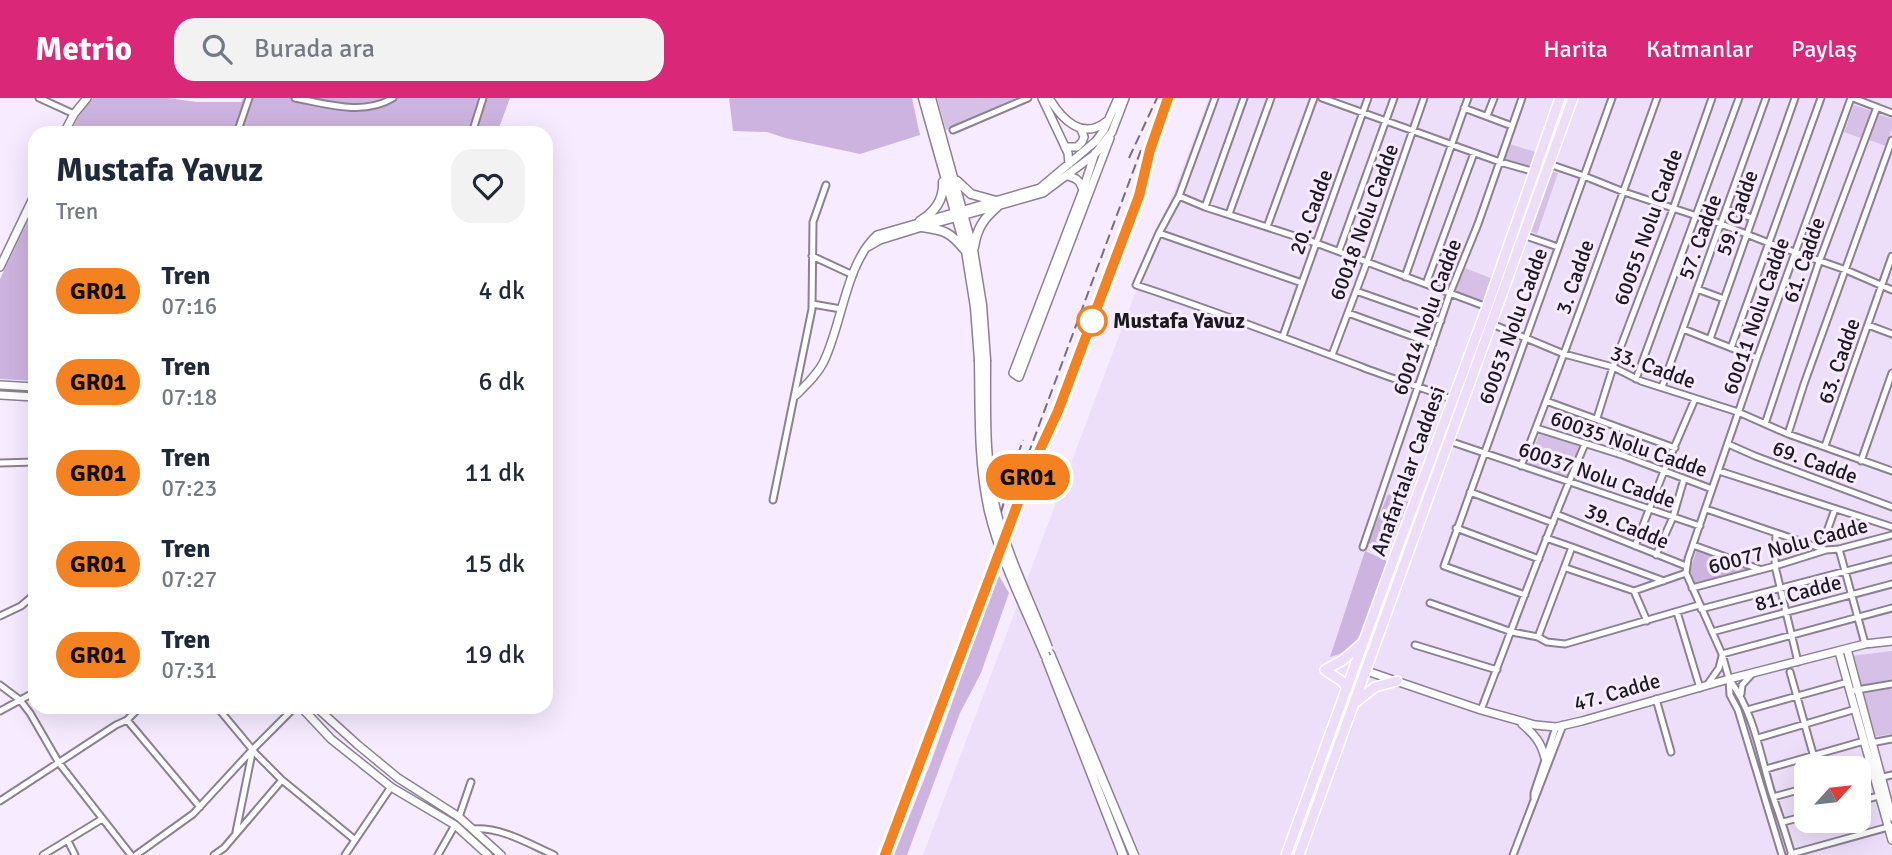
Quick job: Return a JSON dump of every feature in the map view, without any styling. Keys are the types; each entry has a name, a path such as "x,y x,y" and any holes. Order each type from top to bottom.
{"main road":[{"path":"923,98 943,168 960,214 982,305 987,442 996,509 1010,554 1123,855"},
{"path":"930,98 953,175 960,214"},
{"name":"Anafartalar Caddesi","path":"1486,322 1487,307 1560,98"},
{"name":"Anafartalar Caddesi","path":"1286,855 1363,642 1486,322 1523,235 1573,98"},
{"path":"943,168 943,189 939,202 921,224 950,234 970,250"},
{"path":"953,175 961,187 971,194 996,204 976,232 970,250"},
{"name":"Anafartalar Caddesi","path":"1299,855 1449,441 1457,402"},
{"path":"1347,690 1343,682 1325,670 1343,660 1363,642"},
{"path":"1048,655 1134,855"},
{"path":"1354,704 1375,687 1397,681"}],"street":[{"path":"68,126 87,98"},
{"path":"239,126 249,98"},
{"path":"295,98 340,107 364,108 393,98"},
{"path":"474,126 483,98"},
{"path":"953,130 1028,98"},
{"path":"1042,98 1068,153 1069,164"},
{"path":"1049,98 1069,122 1081,129 1092,130 1110,118"},
{"path":"1118,98 1108,131 1019,377 1013,373 1095,154 1108,131 1125,98"},
{"path":"1215,98 1179,196 1136,285 1283,336 1457,402"},
{"path":"1205,207 1244,98"},
{"path":"1229,214 1271,98"},
{"path":"1267,227 1314,98"},
{"path":"1322,98 1339,101 1362,114 1535,172"},
{"name":"20. Cadde","path":"1283,336 1368,98"},
{"path":"1339,251 1394,98"},
{"name":"60018 Nolu Cadde","path":"1332,355 1424,98"},
{"path":"1405,277 1468,98"},
{"path":"1488,116 1494,98"},
{"name":"60014 Nolu Cadde","path":"1363,547 1450,293 1478,224 1522,98"},
{"name":"60053 Nolu Cadde","path":"1525,595 1444,566 1612,98"},
{"name":"3. Cadde","path":"1521,466 1588,293 1657,98"},
{"name":"60055 Nolu Cadde","path":"1597,418 1613,367 1712,98"},
{"path":"1636,379 1739,98"},
{"name":"57. Cadde","path":"1662,387 1766,98"},
{"name":"59. Cadde","path":"1710,339 1795,98"},
{"path":"1731,348 1821,98"},
{"path":"1852,98 1892,113"},
{"name":"60011 Nolu Cadde","path":"1686,570 1794,252 1852,98"},
{"name":"61. Cadde","path":"1765,424 1877,98"},
{"path":"42,99 74,114"},
{"path":"1464,108 1513,126"},
{"path":"1065,147 1077,147 1082,142 1084,137 1081,129"},
{"path":"996,204 1040,188 1108,131"},
{"path":"1788,434 1892,140"},
{"path":"1426,285 1474,153"},
{"path":"796,394 824,363 863,251 880,240 921,224 1043,193 1095,154"},
{"path":"1549,164 1721,224 1892,290"},
{"path":"1068,176 1076,177 1083,190"},
{"path":"773,500 812,304 813,222 827,185"},
{"path":"1179,196 1339,251 1487,307"},
{"path":"0,266 28,208"},
{"path":"1727,209 1752,218"},
{"path":"1159,233 1302,283"},
{"path":"1523,235 1558,247"},
{"path":"812,256 853,275"},
{"name":"63. Cadde","path":"1825,446 1892,256"},
{"path":"1698,289 1724,299"},
{"path":"1356,291 1441,321"},
{"path":"812,304 841,309"},
{"path":"1348,313 1433,344"},
{"name":"33. Cadde","path":"1486,322 1564,354 1613,367 1636,379 1738,412 1788,434 1892,471"},
{"path":"1868,325 1892,334"},
{"path":"1683,329 1757,358"},
{"path":"1861,461 1892,373"},
{"path":"0,385 28,387"},
{"path":"0,395 28,397"},
{"path":"1635,545 1695,399"},
{"path":"1546,401 1675,448"},
{"name":"60035 Nolu Cadde","path":"1536,428 1622,455 1712,489"},
{"name":"60037 Nolu Cadde","path":"1449,441 1700,526"},
{"path":"1481,710 1585,444"},
{"name":"69. Cadde","path":"1728,444 1892,507"},
{"path":"0,463 28,463"},
{"path":"1719,471 1892,527"},
{"path":"1656,555 1673,517 1684,479"},
{"name":"39. Cadde","path":"1470,492 1553,523"},
{"path":"1706,509 1824,549 1835,509"},
{"name":"39. Cadde","path":"1556,514 1635,545 1686,570"},
{"path":"1456,528 1539,559"},
{"path":"1776,533 1775,566 1798,662"},
{"name":"60077 Nolu Cadde","path":"1692,588 1775,566 1824,549 1839,549 1892,535"},
{"path":"1546,538 1664,581"},
{"path":"1693,545 1761,569"},
{"path":"1538,637 1572,547"},
{"path":"1839,549 1865,645"},
{"path":"1430,603 1512,632 1565,644 1676,612 1780,589 1892,559"},
{"path":"1566,568 1634,591 1686,570 1722,655 1729,679 1730,695 1738,710 1782,855"},
{"name":"81. Cadde","path":"1712,632 1892,584"},
{"path":"1634,591 1647,621"},
{"path":"0,616 28,600"},
{"path":"1722,655 1892,608"},
{"path":"1676,612 1703,687"},
{"name":"47. Cadde","path":"1355,667 1535,726 1559,726 1729,679 1843,650 1892,641"},
{"path":"1415,645 1497,670"},
{"path":"1843,650 1848,682 1854,691 1856,709 1868,742 1872,768 1878,778 1879,796 1892,840"},
{"path":"1843,650 1878,778 1892,817"},
{"path":"1703,687 1719,668 1722,655"},
{"path":"1790,672 1813,755"},
{"path":"1741,694 1742,685 1751,674"},
{"path":"1729,679 1741,694 1758,738 1791,855 1890,826"},
{"path":"1747,710 1848,682"},
{"path":"1854,691 1892,684"},
{"path":"0,685 20,700 28,713"},
{"path":"0,711 28,696"},
{"path":"1656,699 1671,752"},
{"path":"1758,738 1856,709"},
{"path":"29,714 59,763 134,855 200,807 288,714"},
{"path":"0,801 133,714"},
{"path":"223,714 282,780 355,840"},
{"path":"308,714 331,739 391,788 456,825 488,855"},
{"path":"324,714 398,778 459,817 501,855"},
{"path":"127,720 200,807"},
{"path":"1519,721 1535,735 1545,758"},
{"path":"1534,798 1545,758 1559,726"},
{"path":"1513,855 1537,795 1559,726"},
{"path":"1766,769 1868,742 1892,740"},
{"path":"236,833 253,750"},
{"path":"1878,778 1892,775"},
{"path":"214,855 224,848 282,780"},
{"path":"459,817 471,782"},
{"path":"345,855 391,788"},
{"path":"1773,797 1794,791"},
{"path":"1871,798 1879,796"},
{"path":"43,855 102,819"},
{"path":"1783,822 1794,819"},
{"path":"438,855 456,825"},
{"path":"474,829 488,828 554,855"},
{"path":"68,841 75,855"},
{"path":"224,848 230,855"}],"shaded area":[{"path":"93,98 241,102 244,98 510,98 500,126 74,126"},
{"path":"729,98 912,98 920,135 860,154 767,132 733,131"},
{"path":"937,98 1016,98 946,130"},
{"path":"1209,98 1892,98 1892,855 923,855"},
{"path":"1854,105 1872,111 1863,139 1844,132"},
{"path":"1878,114 1892,119 1886,146 1869,140"},
{"path":"1510,144 1538,153 1532,170 1504,160"},
{"path":"1552,171 1558,173 1537,234 1530,231"},
{"path":"28,221 28,381 0,379 0,279"},
{"path":"1465,268 1493,279 1484,303 1455,292"},
{"path":"1540,432 1579,446 1567,478 1528,465"},
{"path":"1388,494 1408,502 1389,551 1368,543"},
{"path":"1697,549 1755,569 1695,583 1690,570"},
{"path":"1365,551 1387,561 1376,597 1366,623 1353,644 1330,657"},
{"path":"998,574 1009,593 981,673 960,713 907,855 894,855 931,762"},
{"path":"1892,651 1892,679 1859,686 1851,656"},
{"path":"1892,688 1892,734 1872,737 1862,694"}],"railway":[{"path":"1129,158 1157,98"},
{"path":"885,855 1030,471 1058,411 1139,196 1150,150 1168,98"},
{"path":"1028,455 1141,150"},
{"path":"993,541 1023,440"}],"train":[{"name":"GR01","path":"885,855 995,561 1030,471 1058,411 1139,196 1150,150 1168,98"}],"place":[{"name":"Mustafa Yavuz","path":"1092,321"}]}
